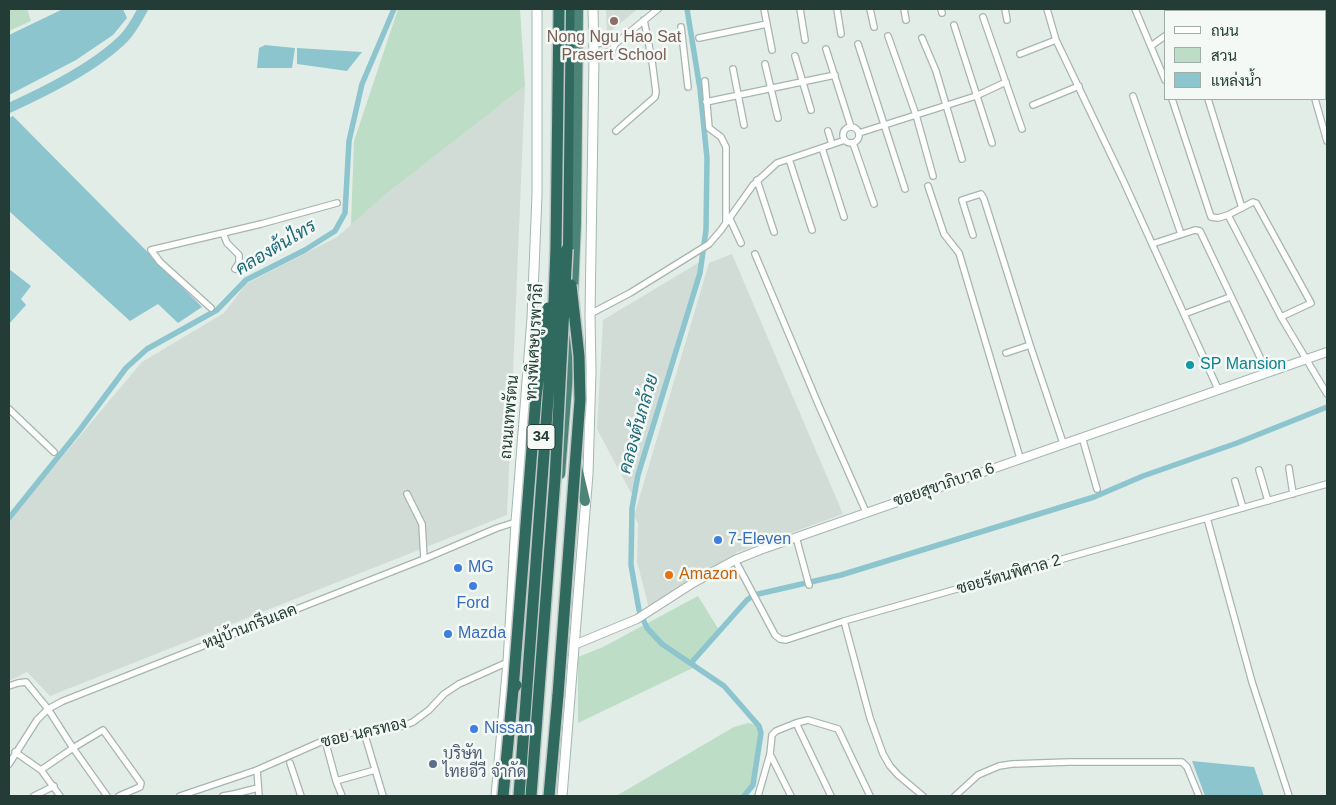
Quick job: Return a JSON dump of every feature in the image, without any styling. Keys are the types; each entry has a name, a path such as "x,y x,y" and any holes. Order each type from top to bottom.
{"highway":[{"name":"ถนนเทพรัตน","path":"517,796 549,346 553,247 554,9"},
{"name":"ทางพิเศษบูรพาวิถี","path":"517,796 562,248 559,9"},
{"name":"ทางพิเศษบูรพาวิถี","path":"531,796 555,479 569,9"},
{"name":"34","path":"536,796 566,417 575,241 578,9"},
{"path":"503,796 536,396 562,248"},
{"path":"549,796 580,400 579,356 562,248"},
{"path":"566,417 585,501"},
{"path":"513,690 522,680 538,678 547,682 558,695"}],"main road":[{"name":"ถนนเทพรัตน","path":"496,796 508,662 516,522 529,371 535,259 538,125 537,9"},
{"path":"562,796 588,474 591,371 593,9"}],"street":[{"path":"594,55 612,51 615,44 658,9"},
{"path":"764,9 772,50"},
{"path":"800,9 805,40"},
{"path":"836,9 841,34"},
{"path":"870,9 874,27"},
{"path":"904,9 906,20"},
{"path":"1005,9 1007,20"},
{"path":"1046,9 1056,40 1218,389"},
{"path":"1136,9 1151,46 1162,65"},
{"path":"983,17 1022,130"},
{"path":"616,131 655,97 652,61 644,20"},
{"path":"699,38 768,24"},
{"path":"954,25 992,143"},
{"path":"681,27 688,87"},
{"path":"888,36 916,115 933,176"},
{"path":"1151,46 1164,37"},
{"path":"922,38 936,71 962,159"},
{"path":"1020,54 1056,40"},
{"path":"594,44 609,42 615,44"},
{"path":"858,44 905,189"},
{"path":"826,49 851,127 859,133"},
{"path":"795,56 812,110"},
{"path":"765,64 778,118"},
{"path":"734,70 744,125"},
{"path":"706,102 835,75"},
{"path":"705,81 708,128 721,138 726,147 728,219 741,243"},
{"path":"859,133 976,96 1006,82"},
{"path":"1033,105 1079,86"},
{"path":"1133,96 1181,234"},
{"path":"1172,100 1211,217 1218,218 1228,215 1253,202 1257,205 1311,303 1281,317"},
{"path":"1208,100 1242,208"},
{"path":"1315,100 1327,141"},
{"path":"845,140 844,131 851,127"},
{"path":"828,131 832,144"},
{"path":"853,143 858,139 859,133"},
{"path":"590,314 630,293 702,249 728,219 757,180 777,163 845,140 853,143"},
{"path":"853,143 874,204"},
{"path":"822,148 844,217"},
{"path":"789,159 812,230"},
{"path":"757,180 774,232"},
{"path":"928,186 944,234 959,253 1020,458"},
{"path":"973,234 962,200 981,194 1063,443"},
{"path":"211,308 160,262 151,250 338,203"},
{"path":"1228,215 1281,317 1327,394"},
{"path":"1152,244 1195,230 1200,231 1267,372"},
{"path":"223,233 227,243 239,255 239,263 235,269"},
{"path":"755,254 866,512"},
{"path":"1184,314 1230,297"},
{"path":"1006,353 1030,345"},
{"name":"ซอยสุขาภิบาล 6","path":"574,645 638,619 693,583 735,560 866,512 1327,352"},
{"path":"9,409 54,452"},
{"path":"1082,437 1097,489"},
{"path":"1289,468 1293,494"},
{"path":"1259,470 1268,501"},
{"path":"1235,481 1243,508"},
{"name":"ซอยรัตนพิศาล 2","path":"735,560 750,592 758,602 775,635 780,639 786,640 844,621 1327,484"},
{"path":"407,494 422,524 424,559"},
{"path":"1208,518 1252,682 1288,796"},
{"name":"หมู่บ้านกรีนเลค","path":"9,764 37,720 48,709 101,685 516,522"},
{"path":"796,537 809,585"},
{"path":"844,621 870,718 883,754 898,775 923,796"},
{"name":"ซอย นครทอง","path":"181,796 257,770 325,740 355,732 402,726 413,722 429,710 444,694 459,684 508,662"},
{"path":"9,686 26,682 48,709 107,796"},
{"path":"758,796 770,754 771,738 774,733 796,723 811,721 838,729 870,796"},
{"path":"796,723 831,796"},
{"path":"41,770 101,730 106,733 141,783 140,787 119,796"},
{"path":"366,739 383,796"},
{"path":"325,740 342,796"},
{"path":"15,752 41,770 60,796"},
{"path":"770,754 791,796"},
{"path":"955,796 958,791 978,775 999,766 1012,764 1182,762 1188,767 1199,796"},
{"path":"290,763 301,796"},
{"path":"257,770 259,796"},
{"path":"336,781 375,770"},
{"path":"34,796 54,786"},
{"path":"223,796 258,788"}],"shaded area":[{"name":"Nong Ngu Hao Sat Prasert School","path":"606,9 638,9 607,34"},
{"path":"525,86 507,515 50,696 27,672 9,681 9,520 142,362 224,313 246,284 337,237 386,194"},
{"path":"732,254 843,514 738,552 649,608 637,562 638,524 634,516 709,263"},
{"path":"698,263 702,265 634,492 631,493 597,429 603,320"}],"green space":[{"path":"9,9 27,9 31,21 9,31"},
{"path":"398,9 520,9 525,86 386,194 351,225 354,141"},
{"path":"698,596 719,630 694,660 697,666 578,723 578,657 603,647"},
{"path":"748,723 756,725 761,736 752,784 746,796 616,796 734,727"}],"water":[{"path":"63,9 123,9 127,18 113,35 76,60 9,95 9,35"},
{"path":"265,45 295,48 292,68 257,68 259,48"},
{"path":"297,48 362,52 347,71 297,64"},
{"path":"13,116 202,307 178,323 158,304 130,321 9,211 9,118"},
{"path":"9,269 31,286 21,299 26,305 9,324"},
{"path":"1192,761 1254,767 1264,796 1205,796"}],"waterway":[{"path":"9,108 54,86 99,59 127,35 143,9"},
{"name":"คลองต้นไทร","path":"9,518 79,431 126,368 147,349 217,310 246,280 305,250 335,231 345,213 349,141 362,84 394,9"},
{"name":"คลองต้นกล้วย","path":"687,9 700,89 707,158 706,230 700,273 638,475 632,508 631,565 639,610 647,628 662,644 724,686 759,726 761,733 753,785 744,796"},
{"path":"691,663 747,600 754,595 841,575 1094,497 1143,476 1237,443 1327,407"}],"place":[{"name":"Nong Ngu Hao Sat Prasert School","path":"614,21"},
{"name":"SP Mansion","path":"1190,365"},
{"name":"7-Eleven","path":"718,540"},
{"name":"MG","path":"458,568"},
{"name":"Amazon","path":"669,575"},
{"name":"Ford","path":"473,586"},
{"name":"Mazda","path":"448,634"},
{"name":"Nissan","path":"474,729"},
{"name":"บริษัท ไทยอีวี จำกัด","path":"433,764"}]}
